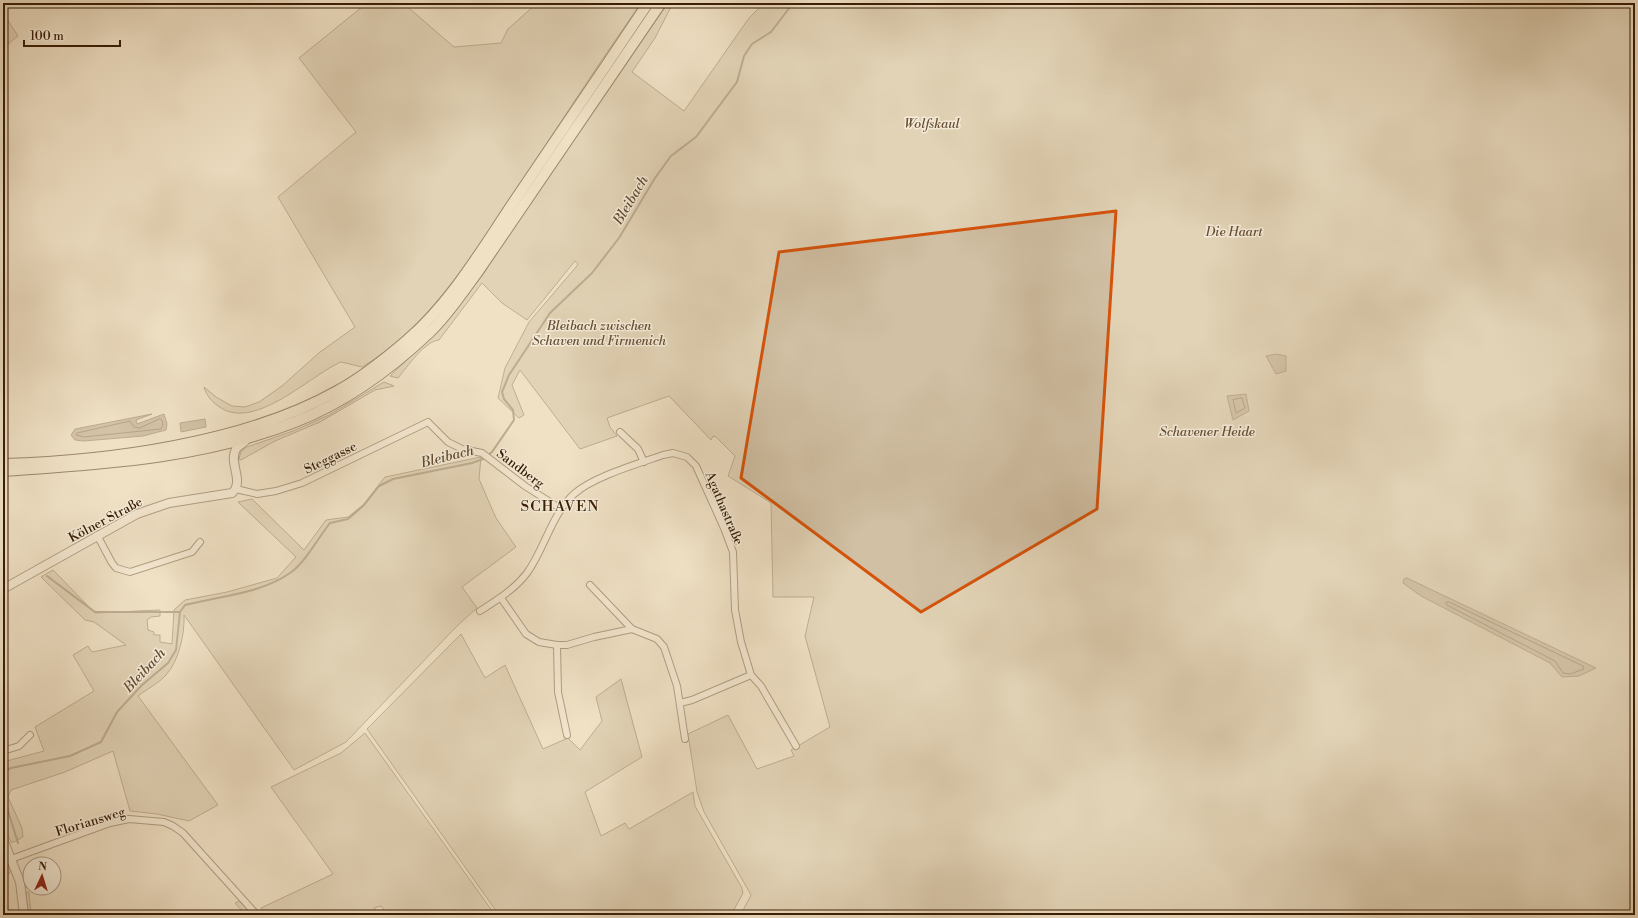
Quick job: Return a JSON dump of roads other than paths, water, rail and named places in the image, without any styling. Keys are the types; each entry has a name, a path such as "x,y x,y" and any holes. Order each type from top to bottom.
{"main road":[{"path":"3,464 98,457 191,443 226,434 272,419 316,402 348,384 376,365 406,342 427,321 473,262 648,3"},
{"path":"3,471 153,459 189,452 250,436 302,419 326,407 369,381 431,331 473,278 661,3"}],"street":[{"name":"Sandberg","path":"428,422 443,437 455,446 482,453 525,486 561,509"},
{"name":"Steggasse","path":"236,489 257,494 276,491 302,483 428,422"},
{"path":"620,432 638,449 644,462"},
{"path":"236,489 238,484 233,457 237,447 250,436"},
{"name":"Agathastraße","path":"480,611 501,598 528,573 561,509 574,493 594,481 644,462 673,453 687,457 696,466 724,528 733,552 735,610 741,642 751,675 761,686 796,746"},
{"name":"Kölner Straße","path":"3,589 97,535 153,507 193,498 226,495 236,489"},
{"path":"97,535 116,568 130,572 192,552 200,542"},
{"path":"590,585 632,629 657,638 664,647 680,703 685,739"},
{"path":"501,598 526,634 539,642 567,645 594,637 632,629"},
{"path":"557,645 558,692 567,735"},
{"path":"680,703 698,698 751,675"},
{"path":"3,751 18,746 30,735"},
{"name":"Floriansweg","path":"3,862 110,823 129,819 164,822 184,833 257,915"},
{"path":"3,840 20,882 24,915"}],"water":[{"path":"1277,354 1286,356 1286,371 1276,374 1266,356"},
{"path":"1246,394 1249,411 1233,420 1227,396"},
{"path":"152,414 136,420 137,424 164,414 167,424 166,430 143,436 84,441 75,440 71,435 75,429"},
{"path":"205,419 206,427 181,432 180,423"},
{"path":"1407,578 1596,668 1579,676 1562,677 1550,663 1421,596 1403,583 1404,579"}],"waterway":[{"name":"Bleibach","path":"3,772 11,768 70,756 101,742 117,712 142,685 168,663 176,650 180,612 185,605 253,590 266,586 290,573 296,569 306,557 330,523 348,519 364,505 379,486 393,479 472,463 483,459 492,452 514,420 513,410 504,399 502,392 509,375 550,313 592,273 619,238 655,178 671,156 696,137 737,82 744,56 752,44 771,32 793,3"},
{"path":"47,576 95,612 180,612"},
{"path":"3,795 18,843"}],"district":[{"name":"SCHAVEN","path":"560,506"}],"park label":[{"name":"Wolfskaul","path":"932,123"},
{"name":"Die Haart","path":"1234,231"},
{"name":"Bleibach zwischen Schaven und Firmenich","path":"599,332"},
{"name":"Schavener Heide","path":"1207,431"}]}
